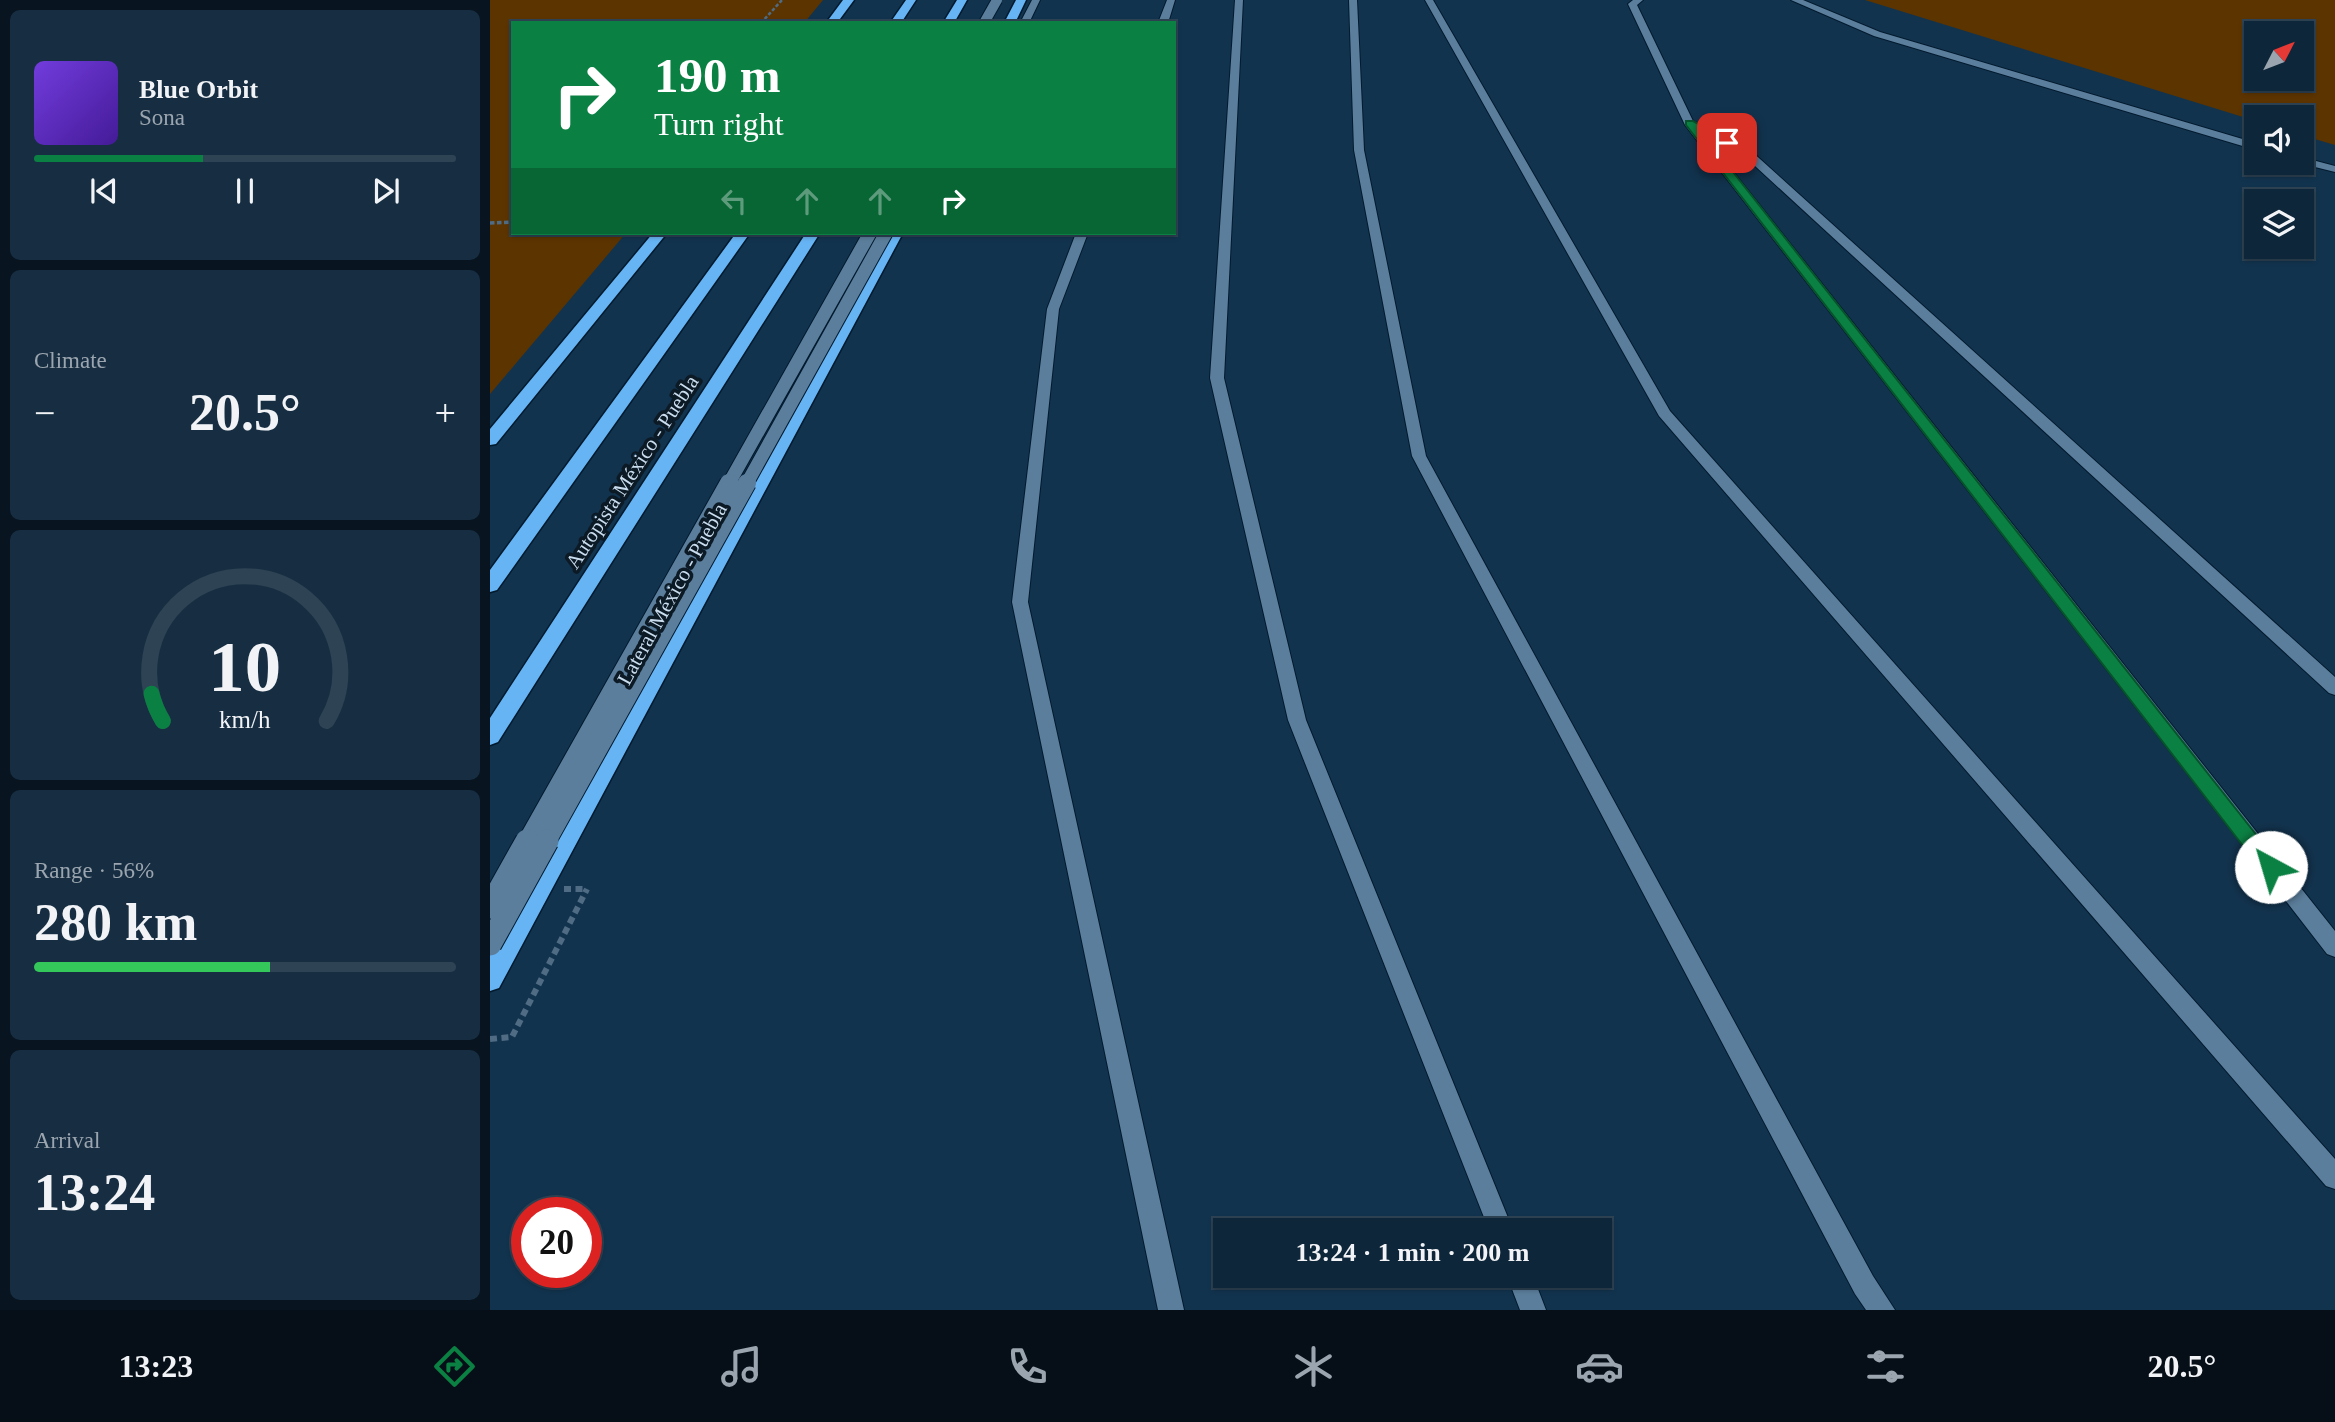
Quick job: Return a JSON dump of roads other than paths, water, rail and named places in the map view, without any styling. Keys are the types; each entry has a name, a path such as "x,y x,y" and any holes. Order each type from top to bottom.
{"highway":[{"path":"833,21 849,0"},
{"path":"896,21 911,0"},
{"path":"948,21 962,0"},
{"path":"984,21 999,0"},
{"path":"1010,21 1021,0"},
{"path":"490,440 658,235"},
{"path":"490,585 742,235"},
{"name":"Autopista México - Puebla","path":"490,736 812,235"},
{"name":"Lateral México - Puebla","path":"490,979 895,235"}],"lane":[{"path":"1025,21 1036,0"},
{"path":"1164,21 1171,0"},
{"path":"1240,0 1217,377 1297,720 1497,1218"},
{"path":"1353,0 1359,150 1419,456 1864,1285 1882,1310"},
{"path":"1429,0 1664,413 2335,1177"},
{"path":"1639,0 1632,4 1689,123 2335,947"},
{"path":"1795,0 1877,34 2244,143"},
{"path":"1689,123 1746,152 2335,688"},
{"path":"2314,163 2335,169"},
{"path":"490,907 869,235"},
{"path":"490,944 885,235"},
{"path":"1081,235 1053,309 1020,602 1171,1310"},
{"path":"1525,1288 1533,1310"}]}
